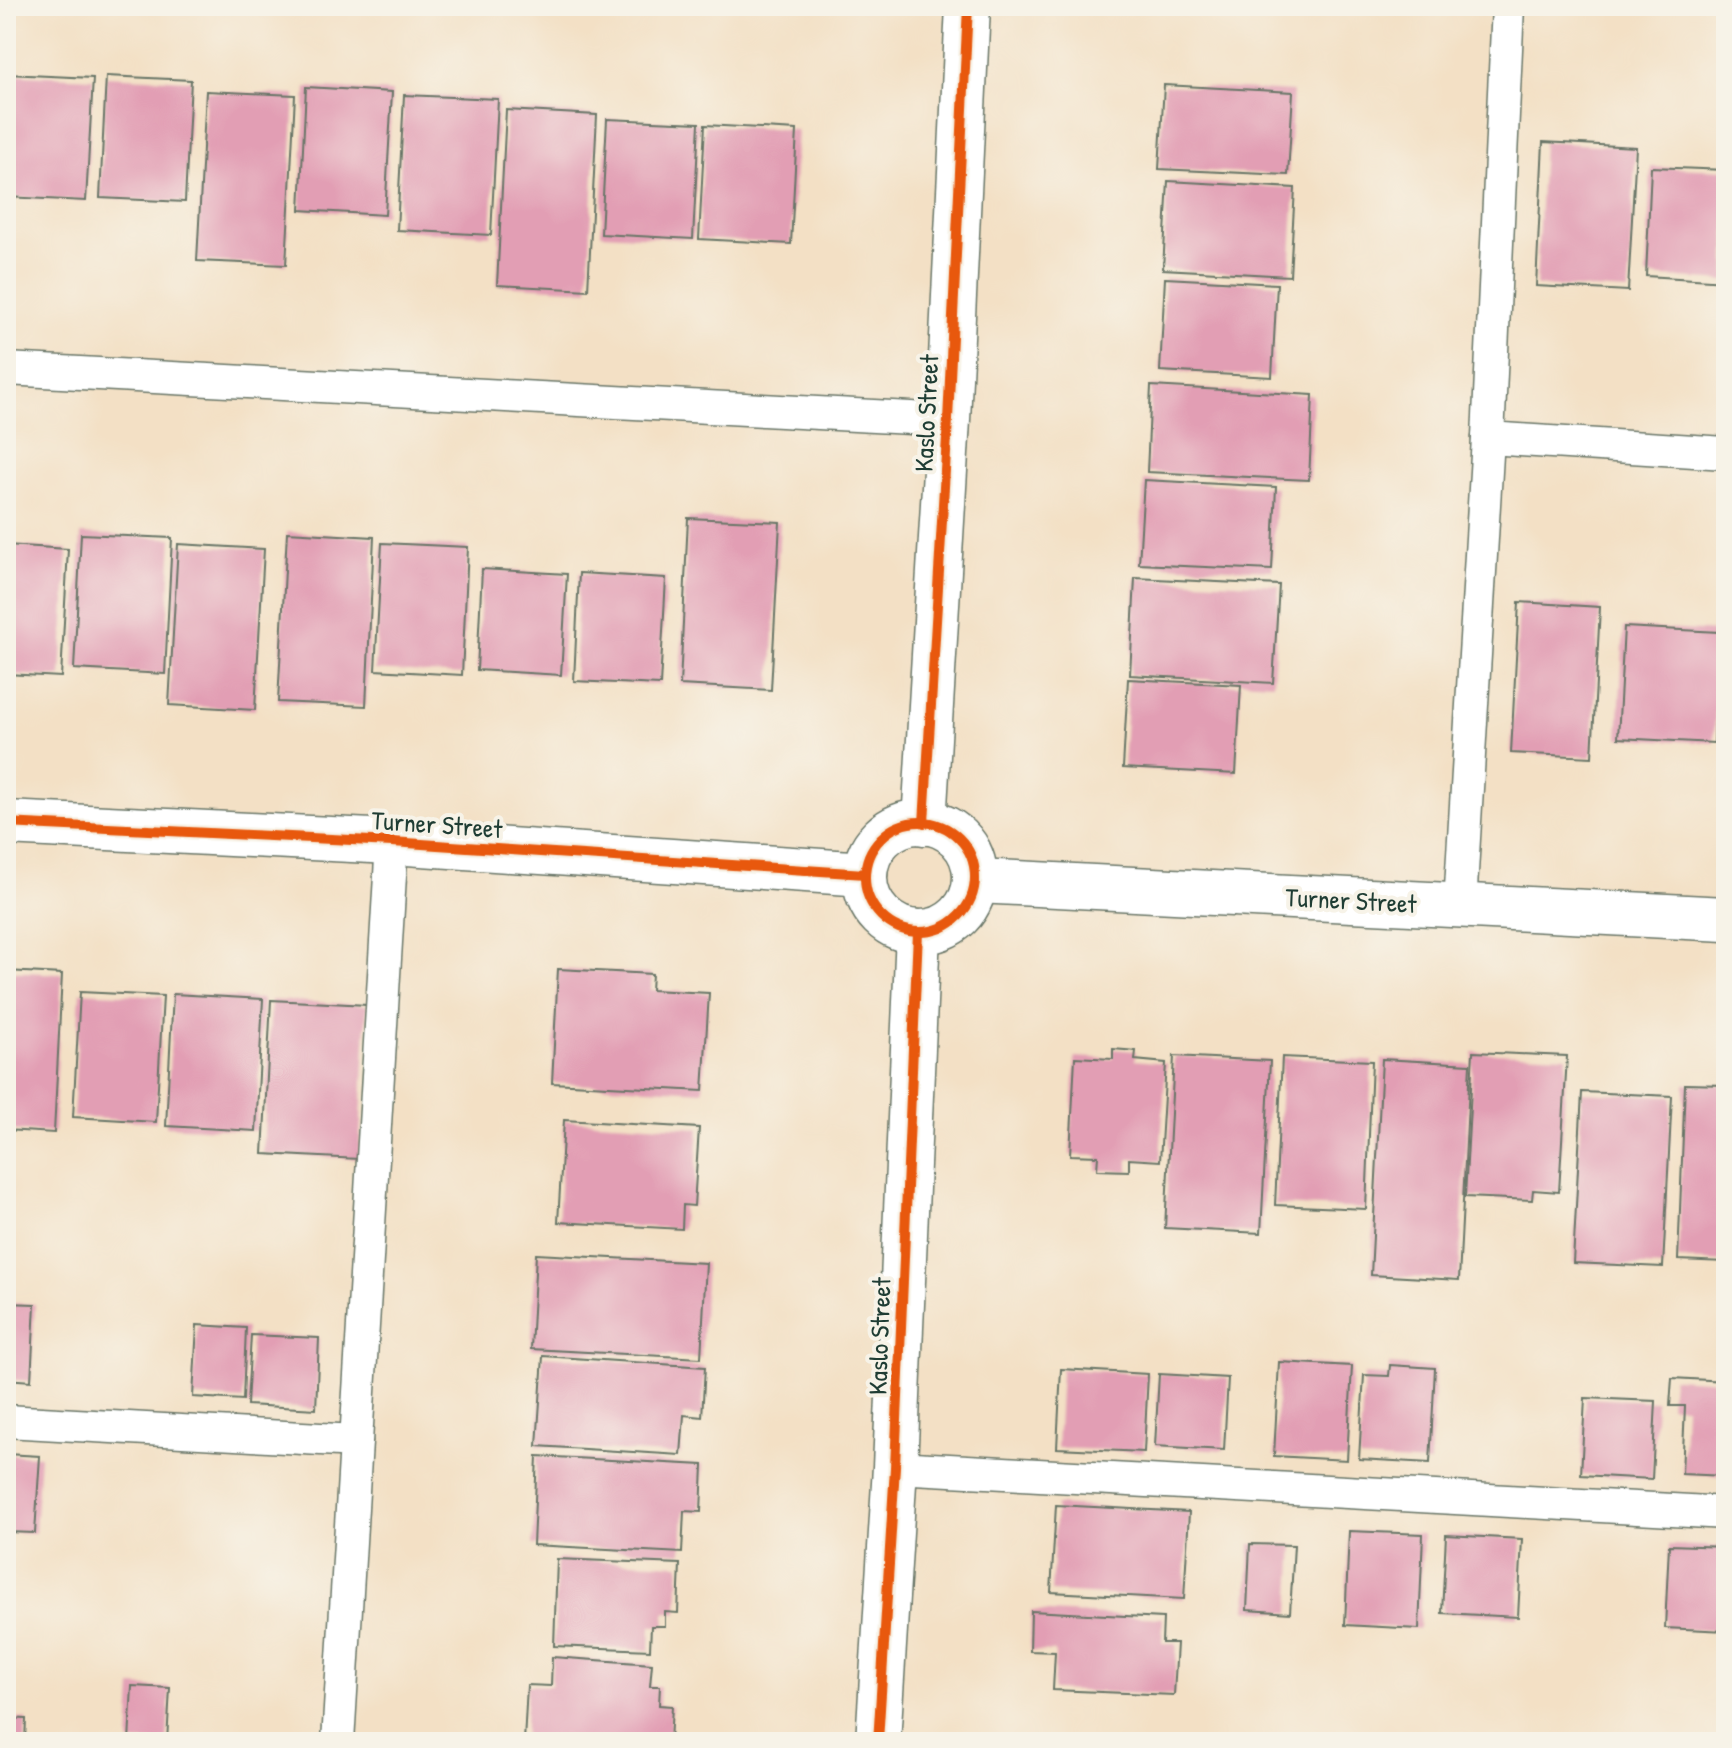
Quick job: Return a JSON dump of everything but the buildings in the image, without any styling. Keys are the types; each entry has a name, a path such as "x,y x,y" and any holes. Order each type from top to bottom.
{"street":[{"name":"Kaslo Street","path":"924,823 968,6"},
{"name":"Turner Street","path":"6,823 392,842 865,874"},
{"path":"924,823 941,827 955,835 967,848 974,864 976,881 972,897 963,912 951,923 935,930 918,932 886,921 867,892 865,874 869,857 878,842 891,831 907,824 924,823"},
{"name":"Turner Street","path":"976,881 1726,919"},
{"name":"Kaslo Street","path":"878,1742 895,1467 918,932"}],"lane":[{"path":"1460,905 1488,438 1508,6"},
{"path":"6,369 948,420"},
{"path":"1488,438 1726,453"},
{"path":"338,1742 392,842"},
{"path":"6,1421 356,1441"},
{"path":"895,1467 1726,1513"}],"cycle path":[{"path":"924,823 968,6"},
{"path":"920,822 941,827 959,838 970,856 975,877 970,898 959,916 941,927 920,932 899,927 881,916 870,898 865,877 870,856 881,838 899,827 920,822"},
{"path":"6,823 392,842 865,874"},
{"path":"878,1742 895,1467 918,932"}]}
